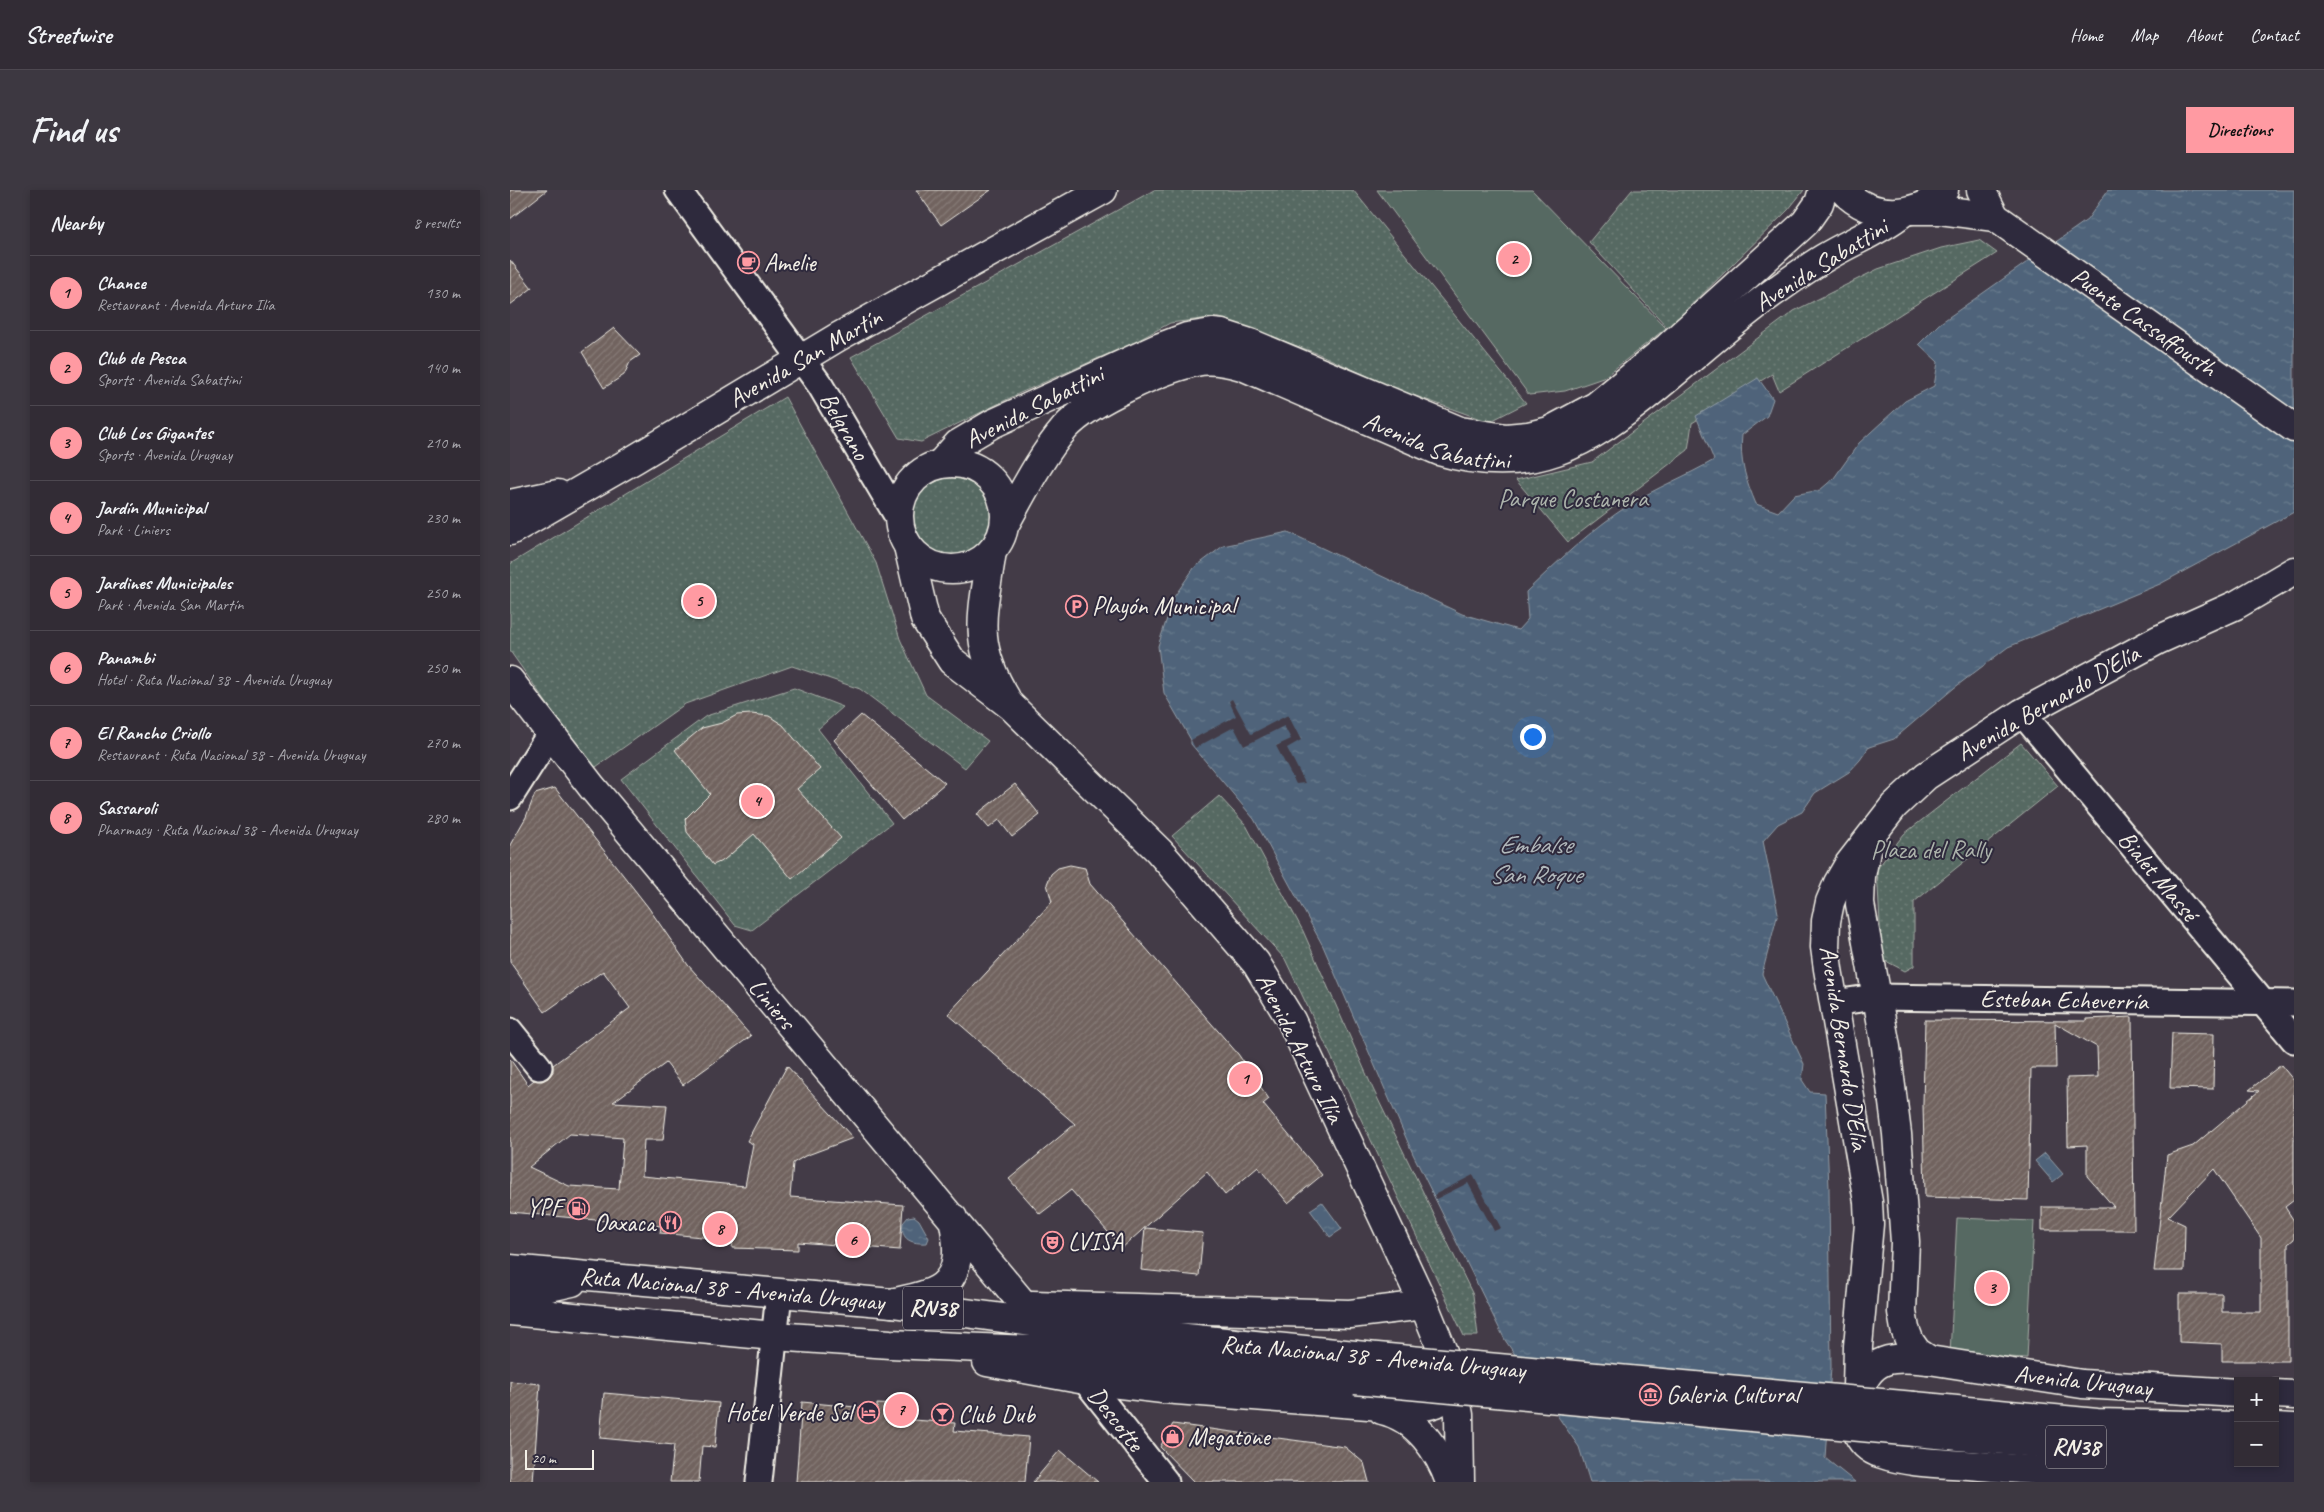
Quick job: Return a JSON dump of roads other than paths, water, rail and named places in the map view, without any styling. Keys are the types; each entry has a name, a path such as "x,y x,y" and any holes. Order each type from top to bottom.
{"main road":[{"name":"Avenida San Martín","path":"510,531 801,359 1103,190"},
{"name":"Avenida Sabattini","path":"941,463 958,444 992,424 1158,348 1188,337 1212,333 1222,334 1250,343 1460,431 1506,438 1528,436 1549,431 1596,406 1668,347 1805,223 1819,203 1823,190"},
{"name":"Puente Cassaffousth","path":"1843,190 1857,202 1871,209 1886,213 1940,210 1995,217"},
{"name":"Avenida Sabattini","path":"1005,524 1057,439 1080,414 1115,393 1200,361 1225,361 1242,366 1439,450 1460,457 1488,460 1520,459 1546,455 1595,434 1617,420 1736,320 1771,294 1824,258 1886,226 1908,211 1926,204 1944,190"},
{"name":"Puente Cassaffousth","path":"1981,190 1995,217 2294,428"},
{"path":"908,546 920,558 933,565 949,569 965,567 980,561 992,551 1000,539 1005,524 1005,507 1000,491 989,477 975,467 958,462 941,463 926,468 914,478 905,490 900,504 899,519 902,533 908,546 925,620 937,640 952,661 1018,712"},
{"path":"510,504 586,487"},
{"path":"992,551 981,631 984,653 994,678 1018,712"},
{"name":"Avenida Bernardo D'Elía","path":"2294,571 2236,605 2158,640 2022,713 1926,776 1894,806 1868,842 1849,864 1830,902 1826,920 1825,947 1868,1202 1869,1224 1859,1328 1856,1429 1859,1437 1870,1448 1880,1454 1913,1460 2075,1473 2294,1479"},
{"name":"Avenida Bernardo D'Elía","path":"2236,605 2294,589"},
{"name":"Liniers","path":"510,681 550,734 746,973 1032,1314"},
{"name":"Avenida Arturo Ilía","path":"1018,712 1158,851 1256,963 1291,1020 1424,1305 1454,1384"},
{"path":"1868,842 1861,876 1860,904 1888,1065 1897,1134 1906,1242 1902,1312 1904,1329 1910,1342 1928,1360"},
{"path":"892,1302 938,1289 953,1272 958,1252 953,1218"},
{"name":"Ruta Nacional 38 - Avenida Uruguay","path":"510,1269 1032,1314 1353,1380"},
{"path":"510,1289 532,1291 595,1277"},
{"path":"1032,1314 1350,1314 1424,1305"},
{"name":"Ruta Nacional 38 - Avenida Uruguay","path":"510,1311 774,1336 890,1344 1054,1351 1353,1380 1914,1419 2234,1426"},
{"path":"890,1344 1085,1380 1353,1380 1407,1408 1430,1406 1441,1402 1448,1396 1454,1384"},
{"name":"Avenida Uruguay","path":"1857,1396 1862,1383 1872,1367 1885,1360 1906,1358 2082,1384 2234,1393"},
{"path":"1353,1380 1385,1410 1412,1424 1436,1451 1450,1482"},
{"path":"1454,1384 1459,1415 1460,1482"},
{"path":"2279,1394 2294,1395"},
{"name":"Ruta Nacional 38 - Avenida Uruguay","path":"1914,1419 2078,1447 2234,1451"},
{"path":"2279,1427 2294,1428"},
{"path":"2279,1452 2294,1452"}],"street":[{"name":"Belgrano","path":"678,190 820,385 899,519"},
{"name":"Bialet Massé","path":"2022,713 2294,1040"},
{"path":"510,797 550,734"},
{"name":"Esteban Echeverría","path":"1834,1003 1875,997 2294,1004"},
{"path":"510,1031 539,1067"},
{"path":"759,1482 779,1293"},
{"name":"Descotte","path":"1085,1380 1166,1482"}],"water":[{"name":"Embalse San Roque","path":"2108,190 2294,190 2294,512 2160,584 2008,647 1954,688 1894,739 1869,747 1849,772 1815,793 1802,812 1778,824 1763,841 1778,913 1762,974 1804,1064 1802,1080 1810,1092 1825,1093 1829,1188 1831,1367 1825,1458 1855,1482 1590,1482 1579,1447 1505,1340 1413,1154 1323,946 1254,819 1191,744 1191,740 1164,693 1158,646 1174,597 1194,568 1223,546 1288,532 1462,614 1518,630 1528,619 1526,592 1576,546 1629,505 1714,460 1696,416 1758,378 1773,399 1767,416 1742,435 1741,444 1744,470 1756,504 1778,512 1794,495 1820,490 1834,478 1859,443 1905,401 1934,386 1938,362 1919,344 1939,324 2087,220"},
{"path":"2045,1153 2063,1174 2053,1182 2035,1161"},
{"path":"1322,1202 1342,1229 1330,1237 1310,1210"},
{"path":"914,1216 919,1220 929,1238 927,1243 912,1242 903,1233 903,1223 908,1217"}],"place":[{"name":"Club de Pesca","path":"1514,259"},
{"name":"Amelie","path":"748,263"},
{"name":"Jardines Municipales","path":"699,601"},
{"name":"Playón Municipal","path":"1076,606"},
{"name":"Jardín Municipal","path":"757,801"},
{"name":"Chance","path":"1245,1079"},
{"name":"YPF","path":"578,1208"},
{"name":"Oaxaca","path":"671,1223"},
{"name":"Sassaroli","path":"720,1229"},
{"name":"Panambi","path":"853,1240"},
{"name":"LVISA","path":"1052,1242"},
{"name":"Club Los Gigantes","path":"1992,1288"},
{"name":"Galeria Cultural","path":"1650,1395"},
{"name":"El Rancho Criollo","path":"901,1410"},
{"name":"Hotel Verde Sol","path":"868,1413"},
{"name":"Club Dub","path":"942,1415"},
{"name":"Megatone","path":"1172,1437"}],"park label":[{"name":"Parque Costanera","path":"1573,499"},
{"name":"Plaza del Rally","path":"1931,850"}]}
